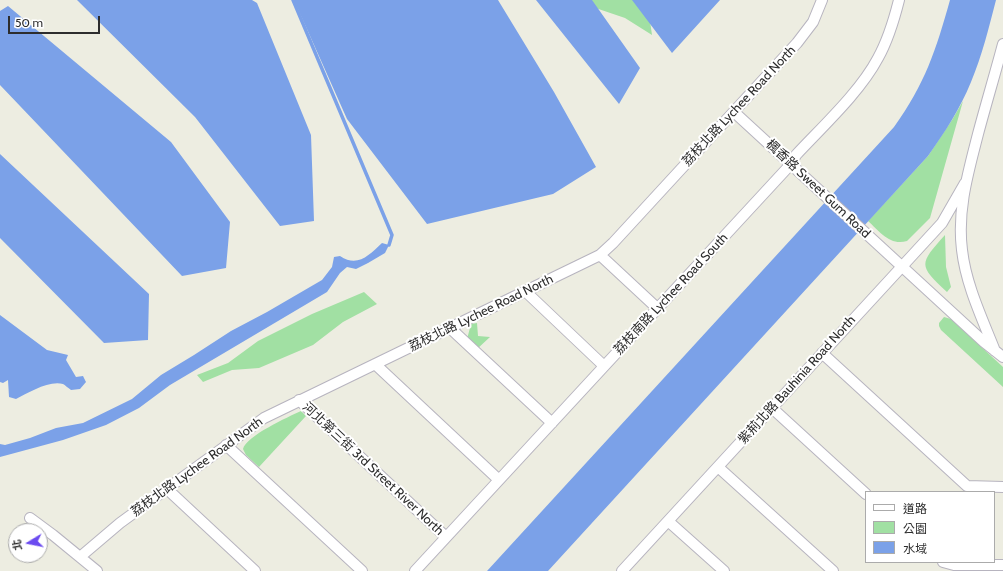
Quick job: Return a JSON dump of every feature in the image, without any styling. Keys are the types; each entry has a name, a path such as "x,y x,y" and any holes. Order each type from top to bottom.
{"street":[{"name":"荔枝北路 Lychee Road North","path":"80,557 120,523 166,488 264,418 600,255 734,112 805,33 813,22 822,0"},
{"name":"荔枝南路 Lychee Road South","path":"415,571 791,164 796,155 866,77 878,59 887,39 899,0"},
{"path":"999,354 969,284 963,257 960,234 960,217 965,183 1003,44"},
{"name":"楓香路 Sweet Gum Road","path":"734,112 999,354"},
{"name":"紫荊北路 Bauhinia Road North","path":"622,571 942,223 965,183"},
{"path":"600,255 657,308"},
{"path":"525,291 604,366"},
{"path":"450,328 552,423"},
{"path":"822,353 967,486 1003,487"},
{"path":"375,364 499,480"},
{"name":"河北第三街 3rd Street River North","path":"299,400 446,537"},
{"path":"772,408 865,493"},
{"path":"226,445 362,571"},
{"path":"718,467 832,571"},
{"path":"166,488 254,571"},
{"path":"30,518 97,571"},
{"path":"668,521 724,571"},
{"path":"946,563 954,565 1003,565"}],"green space":[{"path":"572,0 647,0 652,35 625,18"},
{"path":"963,101 930,218 907,241 895,242 890,240 868,221 928,156"},
{"path":"945,235 946,267 951,287 947,292 931,276 925,264 930,252"},
{"path":"364,292 377,304 343,322 313,345 259,368 232,370 203,382 197,375 228,363 258,341 312,314"},
{"path":"944,317 951,319 1003,367 1003,387 941,330 939,323"},
{"path":"477,323 478,336 490,337 476,350 466,343 471,324"},
{"path":"301,411 306,416 259,467 246,455 243,449 252,438 268,427"}],"water":[{"path":"77,0 252,0 257,3 311,135 314,221 280,226 195,117"},
{"path":"294,0 498,0 554,92 596,167 553,194 427,224 347,119"},
{"path":"536,0 592,0 640,68 619,104"},
{"path":"632,0 720,0 672,53"},
{"path":"950,0 996,0 982,52 967,92 952,120 928,156 548,571 487,571 894,127 922,81 940,35"},
{"path":"8,6 171,142 230,222 226,268 182,276 0,85 0,11"},
{"path":"0,154 149,294 148,340 104,343 0,238"},
{"path":"382,243 389,245 385,253 356,269 347,267 340,273 327,292 170,385 139,408 106,425 63,440 0,457 0,444 5,445 30,438 56,428 83,423 132,399 161,375 231,331 322,280 332,267 334,257 340,256 352,261 358,260 368,256"},
{"path":"0,315 47,350 68,355 66,360 76,377 83,376 86,382 80,389 71,390 63,384 57,383 45,385 16,399 9,397 8,380 3,383 0,382"}],"waterway":[{"path":"293,0 392,235 389,245"}]}
